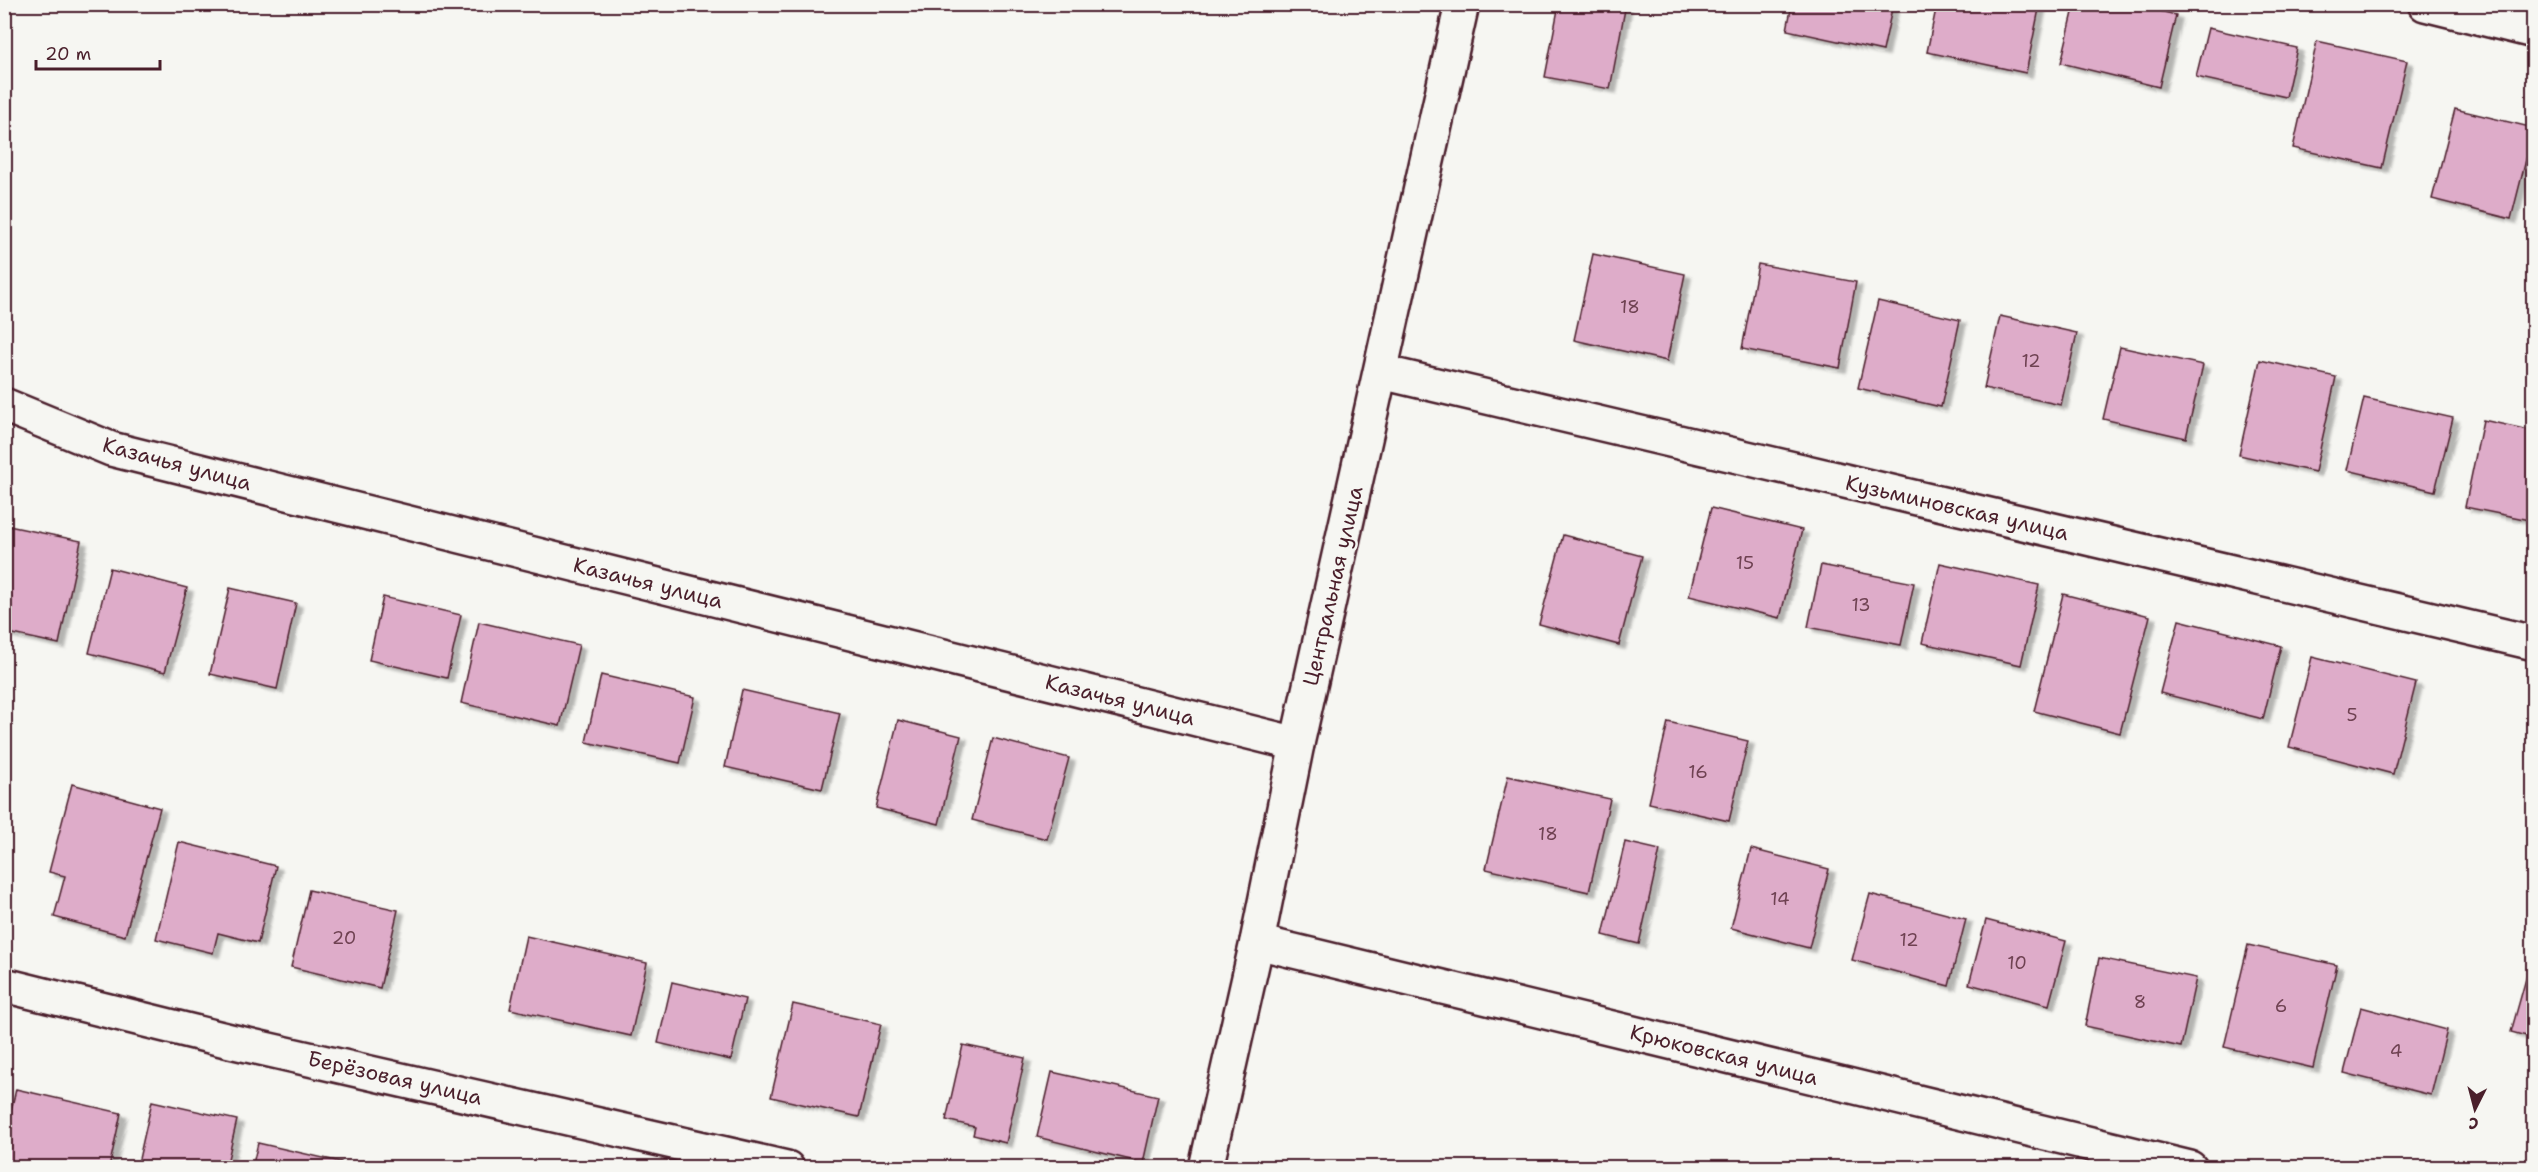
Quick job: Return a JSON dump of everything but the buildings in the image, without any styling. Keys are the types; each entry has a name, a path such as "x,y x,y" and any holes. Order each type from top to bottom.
{"street":[{"name":"Центральная улица","path":"1206,1167 1257,942 1297,744 1382,372 1462,4"},
{"path":"2425,4 2534,31"},
{"name":"Кузьминовская улица","path":"1382,372 2534,643"},
{"name":"Казачья улица","path":"4,405 111,449 1297,744"},
{"name":"Крюковская улица","path":"1257,942 2190,1167"},
{"name":"Берёзовая улица","path":"4,985 230,1041 787,1167"}]}
